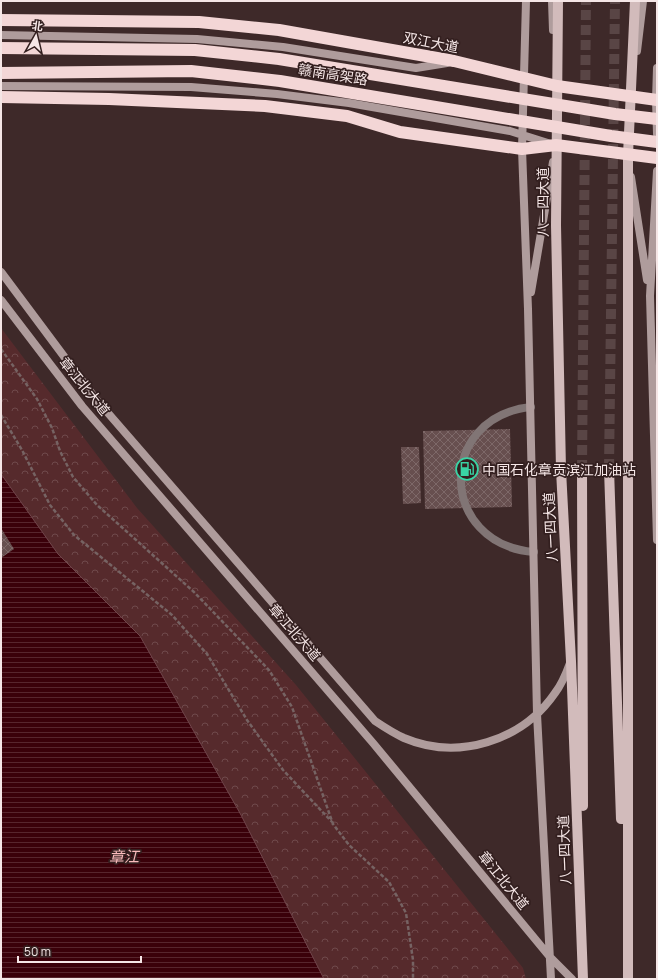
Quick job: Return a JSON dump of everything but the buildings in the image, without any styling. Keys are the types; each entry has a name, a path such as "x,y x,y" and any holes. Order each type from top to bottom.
{"highway":[{"name":"双江大道","path":"1,20 199,22 279,30 454,62 524,77 557,86 631,95 656,100"},
{"name":"赣南高架路","path":"1,48 195,50 279,59 657,119"},
{"name":"赣南高架路","path":"1,73 191,71 265,79 611,136 657,142"},
{"path":"1,97 109,99 266,106 347,116 400,132 522,149 556,145 657,158"}],"main road":[{"path":"526,1 522,149 531,407 537,714 551,979"},
{"path":"552,1 557,86"},
{"name":"八一四大道","path":"558,1 556,226 561,470 571,662 583,979"},
{"path":"627,979 628,155 635,1"},
{"path":"631,95 644,1"},
{"path":"1,35 197,39 282,47 416,68 454,62"},
{"path":"657,68 657,134"},
{"path":"1,86 191,87 278,94 349,103 510,132 556,145 528,309"},
{"path":"1,92 13,86"},
{"path":"628,155 650,296"},
{"path":"657,171 650,296 657,540"},
{"name":"章江北大道","path":"1,272 94,398 375,721 394,733 420,744 454,748 471,747 488,743 504,737 537,714 556,692 565,677 571,662"},
{"name":"章江北大道","path":"1,300 82,406 374,742 550,957 572,979"},
{"path":"609,469 627,979"},
{"path":"582,470 583,979"}],"lane":[{"path":"531,407 518,408 507,412 486,424 477,433 465,454 460,478 465,503 470,515 477,525 497,542 521,551 534,552"}],"path":[{"path":"1,349 37,399 52,428 60,451 73,477 97,505 194,592 269,670 292,707 334,824"},
{"path":"1,415 22,450 50,505 64,523 74,535 172,614 207,654 247,720 283,770 334,824 349,845 389,882 406,913 413,960 414,979"}],"green space":[{"path":"1,328 137,508 296,685 523,968 526,979 324,979 241,815 140,636 58,554 1,474"}],"water":[{"name":"章江","path":"1,474 58,554 140,636 241,815 324,979 1,979"}],"tunnel":[{"path":"582,470 586,1"},
{"path":"609,469 615,1"}],"place":[{"name":"中国石化章贡滨江加油站","path":"467,469"}]}
